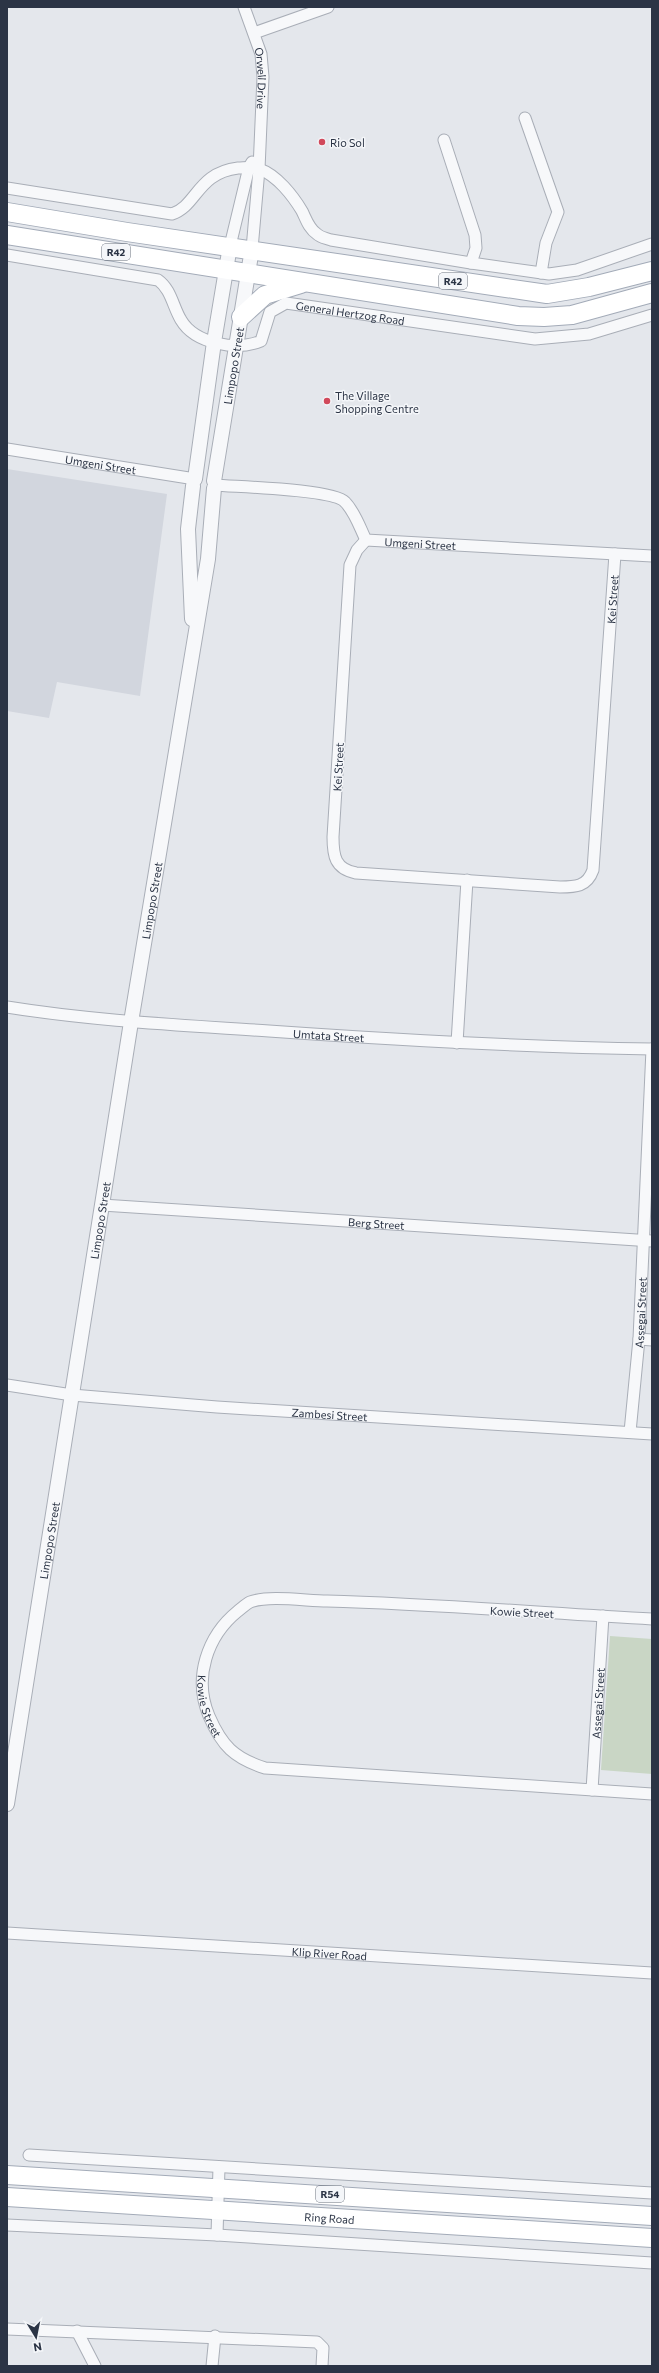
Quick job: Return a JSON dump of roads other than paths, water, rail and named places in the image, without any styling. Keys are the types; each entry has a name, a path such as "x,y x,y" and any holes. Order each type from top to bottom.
{"main road":[{"name":"R42","path":"7,212 127,232 252,249 480,285 550,294 589,287 652,271"},
{"name":"General Hertzog Road","path":"7,235 248,272 489,312 539,317 583,313 652,293"},
{"path":"241,317 253,304 268,294 308,282"},
{"name":"Ring Road","path":"7,2175 652,2216"},
{"name":"Ring Road","path":"7,2197 652,2238"}],"street":[{"name":"Orwell Drive","path":"230,246 258,151 263,77 261,54 244,7"},
{"path":"254,33 328,7"},
{"path":"525,118 558,212 546,243 541,273"},
{"path":"444,140 476,235 476,248 471,263"},
{"name":"Orwell Drive","path":"252,249 254,168"},
{"path":"7,188 172,214 182,208 211,177 229,170 254,168 273,178 289,192 313,231 320,237 331,240 541,273 569,272 652,244"},
{"name":"Limpopo Street","path":"194,638 188,529 214,342 230,246"},
{"name":"Limpopo Street","path":"7,1804 131,1022 208,558 214,485 252,249"},
{"name":"General Hertzog Road","path":"7,255 158,280 166,289 184,325 192,332 214,342 237,345 261,341 270,312 286,303 535,339 589,334 652,315"},
{"name":"Umgeni Street","path":"7,450 194,482"},
{"path":"194,482 204,474 210,476 214,485 322,494 340,498 352,513 366,540"},
{"name":"Umgeni Street","path":"366,540 652,556"},
{"name":"Kei Street","path":"366,540 357,550 350,565 334,830 334,859 344,870 356,873 574,888 584,883 591,876 594,861 614,554"},
{"path":"457,1043 467,880"},
{"name":"Umtata Street","path":"7,1007 131,1022 457,1043 652,1049"},
{"name":"Assegai Street","path":"630,1432 648,1241 652,1049"},
{"name":"Berg Street","path":"102,1204 648,1241"},
{"path":"639,1339 652,1340"},
{"name":"Zambesi Street","path":"7,1386 72,1395 217,1407 652,1434"},
{"name":"Kowie Street","path":"652,1619 346,1602 262,1599 245,1606 222,1625 212,1640 203,1675 204,1701 222,1743 238,1756 265,1768 652,1794"},
{"name":"Assegai Street","path":"592,1790 603,1616"},
{"name":"Klip River Road","path":"7,1933 652,1973"},
{"path":"29,2155 652,2193"},
{"path":"217,2235 219,2167"},
{"path":"7,2225 217,2235 652,2263"},
{"path":"7,2329 215,2336 317,2342 323,2348 322,2366"},
{"path":"77,2331 96,2366"},
{"path":"212,2366 215,2336"}],"place":[{"name":"Rio Sol","path":"322,142"},
{"name":"The Village Shopping Centre","path":"327,401"}]}
